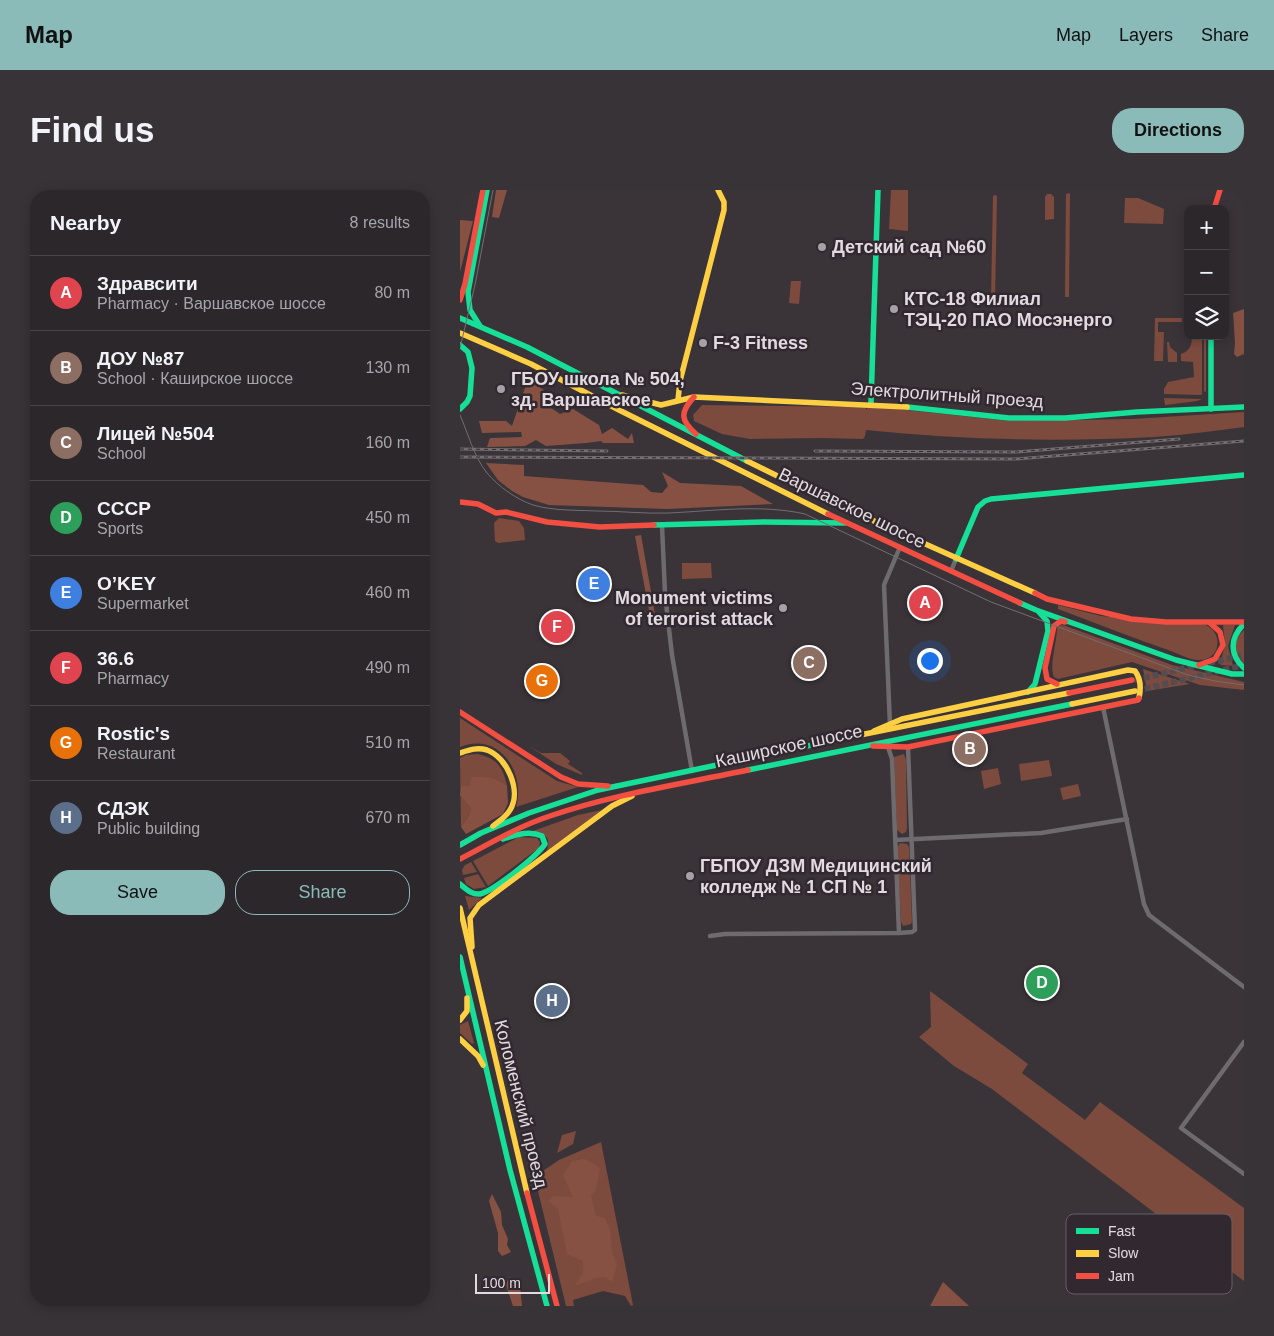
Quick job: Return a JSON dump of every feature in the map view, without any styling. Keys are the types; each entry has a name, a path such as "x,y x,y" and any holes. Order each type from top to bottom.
{"main road":[{"path":"460,300 465,284 483,190"},
{"path":"482,327 473,319 468,307 468,292 487,190"},
{"path":"678,400 680,381 724,210 724,202 718,190"},
{"path":"871,403 878,190"},
{"path":"1215,205 1220,190"},
{"name":"Варшавское шоссе","path":"460,318 527,347 611,392 816,495 1041,596 1131,619 1166,622 1244,623"},
{"name":"Варшавское шоссе","path":"460,333 530,363 689,445 847,523 1036,610 1176,660 1232,674 1244,674"},
{"path":"1211,340 1211,409"},
{"path":"460,345 468,352 472,368 470,396 460,409"},
{"name":"Электролитный проезд","path":"611,392 660,405 694,397 871,403 1009,418 1065,418 1244,408"},
{"path":"694,397 685,407 683,417 690,429 703,439"},
{"path":"956,559 978,507 984,501 1244,475"},
{"path":"460,502 478,504 496,513 506,512 548,522 594,527 764,522 847,523"},
{"path":"1024,693 1031,690 1035,684 1048,631 1047,621 1036,610"},
{"path":"1061,684 1050,683 1046,680 1044,675 1045,668 1054,626 1061,621 1070,622"},
{"path":"1198,665 1215,659 1223,645 1216,626 1209,622"},
{"path":"1244,623 1234,638 1232,648 1235,659 1244,668"},
{"path":"859,736 902,719 1128,670 1134,670 1137,673 1141,691 1138,700 908,747 865,745"},
{"name":"Каширское шоссе","path":"462,843 531,811 612,786 1132,680"},
{"name":"Каширское шоссе","path":"460,859 489,843 549,816 597,802 865,745 1135,691"},
{"path":"460,712 561,777 578,784 612,786"},
{"path":"460,753 477,749 487,750 501,759 509,770 514,797 512,807 504,818 485,831"},
{"path":"474,974 469,923 475,910 612,806 637,793"},
{"path":"460,884 472,894 486,892 540,852 544,844 542,836 530,833 519,834 489,843"},
{"name":"Коломенский проезд","path":"460,908 524,1181 557,1306"},
{"name":"Коломенский проезд","path":"460,957 510,1170 547,1306"},
{"path":"460,1020 467,1011 468,988"},
{"path":"460,1039 478,1056 492,1091"}],"street":[{"path":"662,525 665,594 672,655 692,770"},
{"path":"890,725 884,585 900,547"},
{"path":"951,571 956,559"},
{"path":"1103,707 1144,904 1149,915 1244,988"},
{"path":"888,747 892,760 900,933"},
{"path":"710,936 725,934 912,932 916,926 908,747"},
{"path":"895,840 1041,833 1127,819"},
{"path":"1244,1042 1181,1128 1244,1174"}],"shaded area":[{"path":"496,190 507,190 499,218 492,217"},
{"path":"891,190 908,190 908,231 889,229"},
{"path":"1070,193 1069,297 1065,297 1066,194"},
{"path":"1047,194 1051,194 1054,197 1054,219 1045,220 1045,197"},
{"path":"993,196 997,196 995,299 991,299"},
{"path":"1125,198 1138,198 1164,209 1163,224 1124,223"},
{"path":"460,220 473,221 460,272"},
{"path":"791,281 801,281 799,304 789,303"},
{"path":"1244,309 1244,354 1237,357 1234,354 1233,313"},
{"path":"1155,318 1182,318 1182,322 1158,322 1158,332 1164,332 1163,361 1154,361"},
{"path":"1192,340 1202,340 1202,394 1164,394 1164,389 1168,382 1194,377 1193,362 1181,361 1181,354 1187,351"},
{"path":"1204,340 1206,340 1206,392 1204,391"},
{"path":"1167,342 1177,353 1177,362 1168,362"},
{"path":"530,381 544,390 548,405 560,414 573,409 599,425 602,434 612,428 628,439 632,433 634,443 603,443 601,441 546,446 536,440 525,446 487,447 490,438 522,437 521,432 482,433 479,421 506,421 512,426 526,385"},
{"path":"1164,398 1202,399 1165,405"},
{"path":"702,405 866,407 866,410 869,406 1010,421 1132,419 1244,412 1244,427 1199,433 1118,439 974,438 866,430 863,439 750,439 722,434 694,421 693,415"},
{"path":"486,463 524,465 524,476 643,485 651,492 662,493 668,486 662,472 680,483 741,486 773,504 667,509 549,505 523,497 512,491 498,480"},
{"path":"499,518 519,521 524,528 525,540 498,543 495,541 494,523"},
{"path":"641,535 656,620 651,621 635,536"},
{"path":"682,563 711,563 712,578 682,579"},
{"path":"1058,605 1101,616 1206,625 1215,634 1217,646 1212,656 1207,659 1200,660 1185,657 1058,609"},
{"path":"1061,625 1172,665 1244,682 1244,690 1200,685 1132,662 1058,679 1054,677 1052,666 1057,628"},
{"path":"1223,625 1235,625 1228,646 1233,666 1220,664 1225,645"},
{"path":"1244,630 1244,663 1236,651 1236,642"},
{"path":"1143,669 1190,684 1147,691"},
{"path":"460,718 557,781 578,787 516,807 517,781 513,768 497,750 487,745 474,744 460,747"},
{"path":"529,746 541,753 560,753 570,761 568,764 582,773 582,775 556,764"},
{"path":"477,754 490,758 498,764 507,786 500,781 478,777 469,786 465,801 471,809 461,827 460,758 466,755"},
{"path":"904,754 906,760 907,828 906,832 902,834 897,830 894,757"},
{"path":"1049,760 1052,776 1021,781 1019,764"},
{"path":"998,768 1001,784 984,789 981,771"},
{"path":"472,777 491,778 503,783 507,786 508,803 503,814 466,834 461,827 471,809 460,795 461,786 469,786"},
{"path":"1078,784 1081,796 1063,800 1060,788"},
{"path":"602,810 547,851 548,839 533,831 578,815"},
{"path":"519,837 537,838 540,842 539,848 488,886 473,861"},
{"path":"900,843 907,844 909,847 912,921 911,924 903,926 901,921 897,848"},
{"path":"471,862 477,872 463,875 462,870 465,865"},
{"path":"478,874 486,887 474,889 466,884 464,878"},
{"path":"465,896 482,898 469,910"},
{"path":"930,991 1028,1064 1022,1073 1085,1120 1100,1102 1244,1208 1244,1281 1232,1272 1232,1214 1156,1214 992,1089 954,1066 919,1037 931,1027"},
{"path":"468,1021 474,1043 472,1044 460,1033 460,1025"},
{"path":"576,1131 573,1144 557,1153 562,1135"},
{"path":"601,1142 633,1305 631,1306 625,1296 603,1291 573,1300 574,1306 566,1306 536,1183 532,1183 531,1179 559,1160"},
{"path":"584,1159 600,1169 596,1189 591,1196 596,1216 605,1218 610,1230 613,1255 617,1265 612,1282 605,1277 595,1278 575,1286 583,1272 583,1261 567,1254 558,1209 548,1201 553,1196 573,1197 563,1176 572,1161"},
{"path":"492,1194 501,1212 502,1225 508,1239 507,1245 511,1252 502,1256 498,1251 498,1233 489,1201"},
{"path":"509,1277 520,1286 522,1306 513,1306 506,1285"},
{"path":"943,1282 969,1306 930,1306"}],"tunnel":[{"path":"1209,663 1244,655"},
{"path":"1135,680 1199,665"},
{"path":"1136,691 1244,665"}],"tram line":[{"path":"460,348 475,285 493,190"},
{"path":"460,415 482,467 508,492 533,505 565,510 651,513 771,509 805,514 991,602 1188,675 1244,685"}],"railway":[{"path":"815,451 1016,452 1179,439"},
{"path":"460,457 1015,459 1244,441"},
{"path":"460,449 607,451"}],"traffic: fast":[{"path":"480,326 470,310 468,292 487,190"},
{"path":"871,403 878,190"},
{"path":"460,318 527,347 747,461"},
{"path":"1211,340 1211,409"},
{"path":"460,345 468,352 472,368 470,396 460,409"},
{"path":"907,407 1009,418 1065,418 1137,412 1244,407"},
{"path":"956,559 978,507 991,499 1244,475"},
{"path":"654,525 764,522 845,523"},
{"path":"1020,603 1176,660 1232,674 1244,674"},
{"path":"1028,692 1035,684 1048,631 1047,621 1039,612"},
{"path":"1244,624 1239,629 1233,646 1236,657 1244,668"},
{"path":"748,770 1072,704"},
{"path":"460,845 481,833 529,813 598,790 855,736"},
{"path":"460,884 474,894 480,894 495,887 515,872 545,844 542,836 532,833 503,839"},
{"path":"460,957 510,1170 547,1306"}],"traffic: slow":[{"path":"678,400 680,381 724,210 724,202 718,190"},
{"path":"460,333 531,364 828,514"},
{"path":"622,395 661,405 694,397 907,407"},
{"path":"747,461 816,495 1035,593"},
{"path":"874,731 902,719 1128,670 1135,671 1138,677 1139,698"},
{"path":"1072,704 1135,691"},
{"path":"855,736 1069,693"},
{"path":"460,753 476,749 487,750 501,760 511,776 514,794 513,802 506,815 493,826"},
{"path":"472,947 470,918 479,905 612,806 632,796"},
{"path":"460,908 527,1193"},
{"path":"460,1020 467,1011 467,998"},
{"path":"460,1039 478,1056 483,1065"}],"traffic: jam":[{"path":"460,300 465,284 483,190"},
{"path":"1215,205 1220,190"},
{"path":"694,397 686,407 684,416 687,424 696,434"},
{"path":"460,502 478,504 496,513 506,512 547,522 600,527 654,525"},
{"path":"828,514 1020,603"},
{"path":"1035,593 1047,599 1131,619 1166,622 1244,622"},
{"path":"1057,684 1047,679 1045,668 1054,626 1061,621 1065,622"},
{"path":"1199,665 1215,659 1223,645 1220,632 1210,623"},
{"path":"1069,693 1132,680"},
{"path":"873,746 908,747 1138,700 1139,698"},
{"path":"460,712 561,777 578,784 608,786"},
{"path":"460,859 527,825 574,808 623,795 748,770"},
{"path":"527,1193 557,1306"}],"place":[{"name":"Детский сад №60","path":"822,247"},
{"name":"КТС-18 Филиал ТЭЦ-20 ПАО Мосэнерго","path":"894,309"},
{"name":"F-3 Fitness","path":"703,343"},
{"name":"ГБОУ школа № 504, зд. Варшавское","path":"501,389"},
{"name":"O’KEY","path":"594,584"},
{"name":"Здравсити","path":"925,603"},
{"name":"Monument victims of terrorist attack","path":"783,608"},
{"name":"36.6","path":"557,627"},
{"name":"Лицей №504","path":"809,663"},
{"name":"Rostic's","path":"542,681"},
{"name":"ДОУ №87","path":"970,749"},
{"name":"ГБПОУ ДЗМ Медицинский колледж № 1 СП № 1","path":"690,876"},
{"name":"СССР","path":"1042,983"},
{"name":"СДЭК","path":"552,1001"}]}
